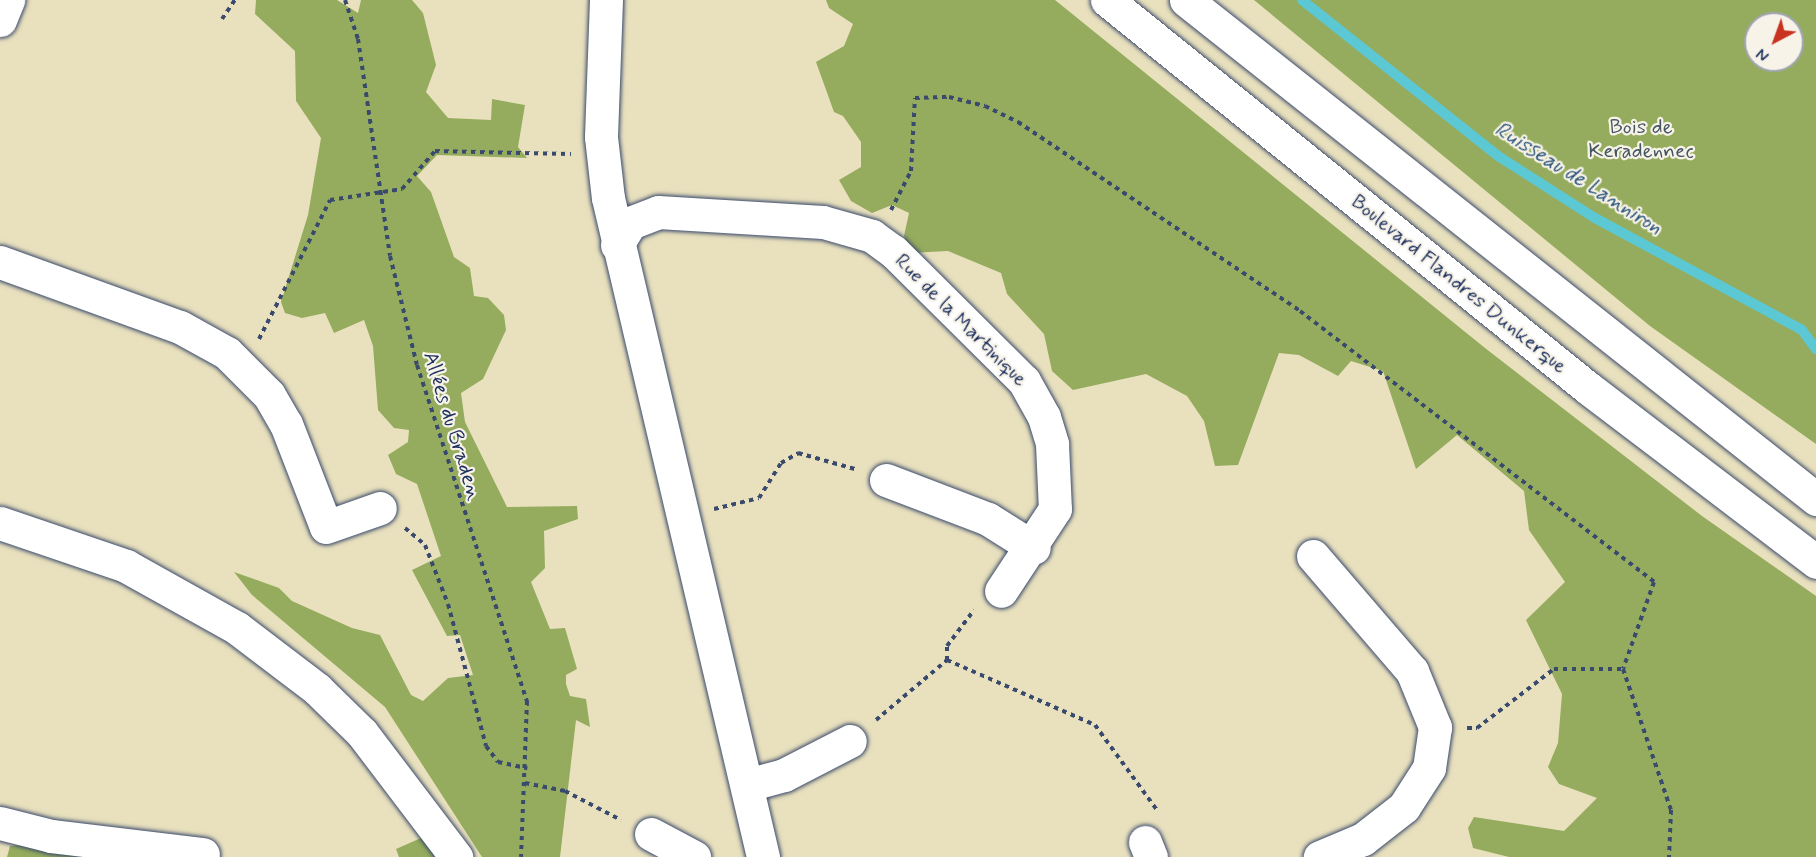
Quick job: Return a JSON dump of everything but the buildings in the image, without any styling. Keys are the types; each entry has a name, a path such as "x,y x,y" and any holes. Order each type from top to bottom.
{"street":[{"path":"0,20 8,0"},
{"path":"606,0 602,154 617,245 688,530 763,857"},
{"name":"Boulevard Flandres Dunkerque","path":"1107,0 1588,388 1816,562"},
{"path":"1186,0 1816,499"},
{"name":"Rue de la Martinique","path":"617,245 630,223 658,212 823,222 872,236 1001,355 1035,397 1052,444 1057,496 1052,519 1034,548 1001,591"},
{"path":"0,262 180,327 246,367 286,424 326,526 380,508"},
{"path":"886,480 988,519 1034,548"},
{"path":"0,523 126,566 237,628 317,689 362,734 456,857"},
{"path":"1313,556 1412,671 1435,728 1429,768 1404,807 1363,838 1320,857"},
{"path":"747,785 796,770 850,741"},
{"path":"0,823 51,836 203,854"},
{"path":"639,828 694,857"}],"path":[{"path":"222,19 235,0"},
{"name":"Allées du Braden","path":"345,0 358,39 378,195 417,366 524,683 527,768 520,857"},
{"path":"872,236 911,171 915,98 976,104 1018,122 1300,311 1654,582 1623,669 1671,810 1669,857"},
{"path":"246,367 330,200 378,195 402,189 435,151 602,154"},
{"path":"688,530 700,512 759,498 781,464 798,453 886,480"},
{"path":"380,508 425,545 471,676 486,746 498,762 527,768"},
{"path":"947,660 947,646 982,598 1001,591"},
{"path":"850,741 947,660"},
{"path":"947,660 1095,725 1160,813 1148,850"},
{"path":"1435,728 1477,728 1554,669 1623,669"},
{"path":"525,783 565,791 639,828"}],"green space":[{"path":"256,0 337,0 358,13 361,0 412,0 423,13 436,65 426,92 448,118 491,120 492,99 525,105 518,147 527,158 437,155 417,176 431,192 454,257 470,268 474,296 488,298 504,315 506,330 483,379 461,393 465,422 507,507 577,506 578,519 544,531 545,568 531,582 550,629 565,628 577,669 566,675 566,684 570,696 586,699 590,727 576,720 560,857 482,857 385,707 252,595 234,572 279,588 292,601 352,628 380,635 411,695 423,701 448,678 473,675 460,635 447,636 412,570 441,556 417,484 396,474 388,455 408,442 409,430 394,428 378,410 373,346 364,320 334,333 325,313 302,318 285,313 281,302 308,215 321,138 296,101 295,51 255,14"},
{"path":"826,0 1055,0 1485,348 1702,516 1816,596 1816,857 1509,857 1473,848 1468,828 1474,817 1564,831 1597,798 1559,784 1548,767 1558,743 1562,694 1526,620 1565,582 1529,530 1524,491 1457,435 1416,469 1383,371 1351,361 1338,376 1299,355 1279,353 1238,465 1215,466 1204,421 1187,396 1146,374 1073,390 1052,371 1044,334 1007,294 1001,273 948,251 910,253 904,236 909,213 892,205 872,213 851,201 839,180 861,167 861,142 843,116 834,112 816,62 844,46 853,24 829,8"},
{"name":"Bois de Keradennec","path":"1254,0 1816,0 1816,444 1650,326"},
{"path":"421,838 436,857 399,857 396,849"},
{"path":"34,844 98,857 7,857 10,846"}],"waterway":[{"name":"Ruisseau de Lanniron","path":"1302,0 1498,156 1595,218 1802,330 1816,349"}]}
